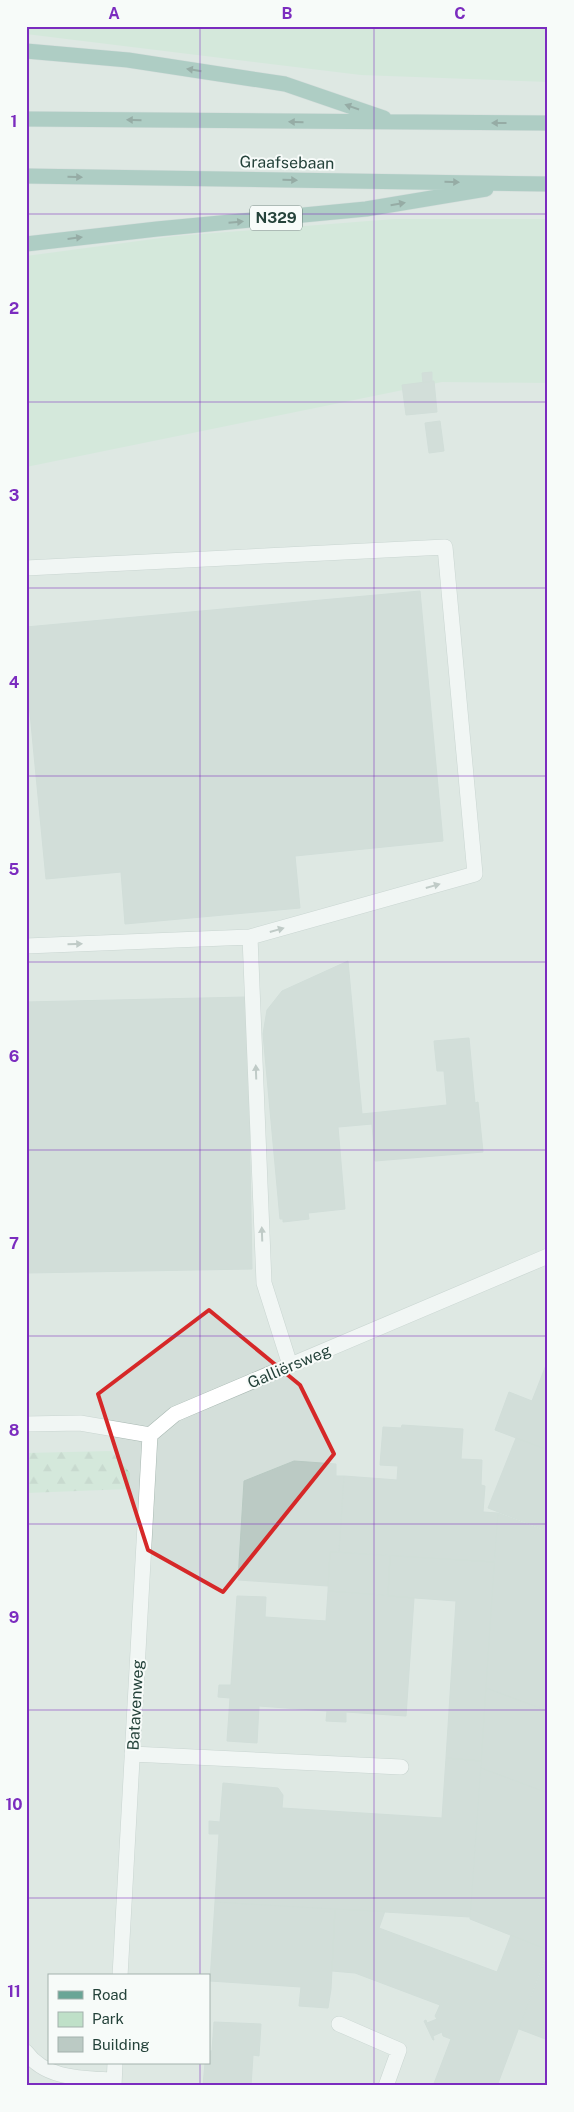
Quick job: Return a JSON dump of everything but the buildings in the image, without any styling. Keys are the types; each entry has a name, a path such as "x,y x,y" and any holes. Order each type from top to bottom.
{"main road":[{"path":"26,51 128,60 285,84 398,123"},
{"path":"26,119 548,123"},
{"name":"Graafsebaan","path":"26,176 548,184"},
{"name":"N329","path":"26,244 157,229 366,210 524,183"}],"street":[{"path":"26,568 445,547 475,874 250,937 26,946"},
{"path":"250,937 264,1283 290,1365"},
{"name":"Galliërsweg","path":"150,1435 174,1414 548,1256"},
{"path":"26,1424 80,1423 150,1435"},
{"name":"Batavenweg","path":"120,1974 150,1435"},
{"path":"132,1754 401,1767"},
{"path":"340,2024 399,2050 386,2086"},
{"path":"26,2052 34,2063 64,2076 114,2083 115,2064"}],"highlighted area":[{"path":"209,1310 300,1385 334,1454 223,1592 148,1550 98,1394"}],"shaded area":[{"path":"26,26 548,26 548,2086 26,2086"}],"green space":[{"path":"26,26 548,26 548,82 361,75 26,34"},
{"path":"394,219 548,219 548,383 442,382 26,467 26,256 176,236"},
{"path":"111,1451 130,1473 129,1489 26,1493 26,1453"}]}
